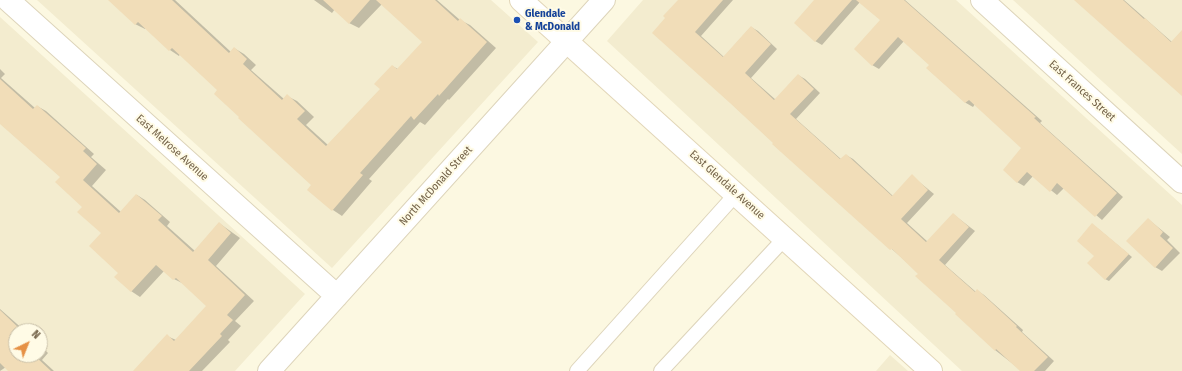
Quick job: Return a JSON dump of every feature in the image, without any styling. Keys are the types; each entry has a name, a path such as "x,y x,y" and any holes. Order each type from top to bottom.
{"street":[{"name":"East Melrose Avenue","path":"8,0 337,296"},
{"name":"East Glendale Avenue","path":"521,0 931,371"},
{"name":"North McDonald Street","path":"269,371 604,0"},
{"name":"East Frances Street","path":"982,0 1182,182"}],"lane":[{"path":"577,371 736,194"},
{"path":"661,371 785,238"}],"shaded area":[{"path":"37,0 491,0 538,42 332,268"},
{"path":"643,0 956,0 1182,205 1182,371 962,371 607,41"},
{"path":"1013,0 1182,0 1182,154"},
{"path":"0,17 305,294 235,371 0,371"},
{"path":"890,355 908,371 876,371"}],"building":[{"path":"108,0 172,0 229,53 234,47 247,59 243,64 282,100 287,94 305,111 297,119 326,146 380,89 374,84 392,65 397,69 422,42 376,0 435,0 458,21 460,18 487,42 439,96 438,94 414,120 411,116 360,173 363,175 332,211 307,190 311,185 214,94 217,90 172,48 169,51 138,22 135,25"},
{"path":"323,0 370,0 349,24"},
{"path":"678,0 723,0 695,32 723,57 751,26 771,44 745,73 774,100 798,74 814,89 790,114 840,159 846,154 892,196 912,174 928,190 901,219 926,242 953,213 969,227 939,260 975,292 977,289 1048,357 1034,371 1020,371 996,349 995,351 915,276 918,274 892,249 890,250 772,144 773,143 730,103 652,33 665,18 663,16"},
{"path":"814,0 852,0 815,42 794,23"},
{"path":"856,0 904,0 1036,117 1034,118 1117,193 1095,217 1057,183 1050,192 1027,172 1017,183 1003,170 1021,148 969,100 965,103 926,68 929,65 898,37 872,66 854,49 880,20"},
{"path":"1074,0 1123,0 1171,42 1182,30 1182,96"},
{"path":"0,79 33,109 37,105 86,148 83,151 97,164 83,180 119,213 136,194 162,216 158,220 193,252 219,222 231,233 208,260 245,295 227,315 233,320 220,334 222,336 189,371 133,371 167,334 174,341 206,306 176,278 173,280 156,265 131,292 114,277 118,273 89,246 101,233 77,212 82,207 55,182 60,177 0,124"},
{"path":"1148,218 1163,232 1160,236 1173,248 1155,268 1126,241"},
{"path":"1092,223 1129,254 1105,280 1087,263 1094,256 1077,241"},
{"path":"0,310 14,323 8,323 8,363 42,363 51,371 8,371 0,363"}],"place":[{"name":"Glendale & McDonald","path":"517,20"}]}
